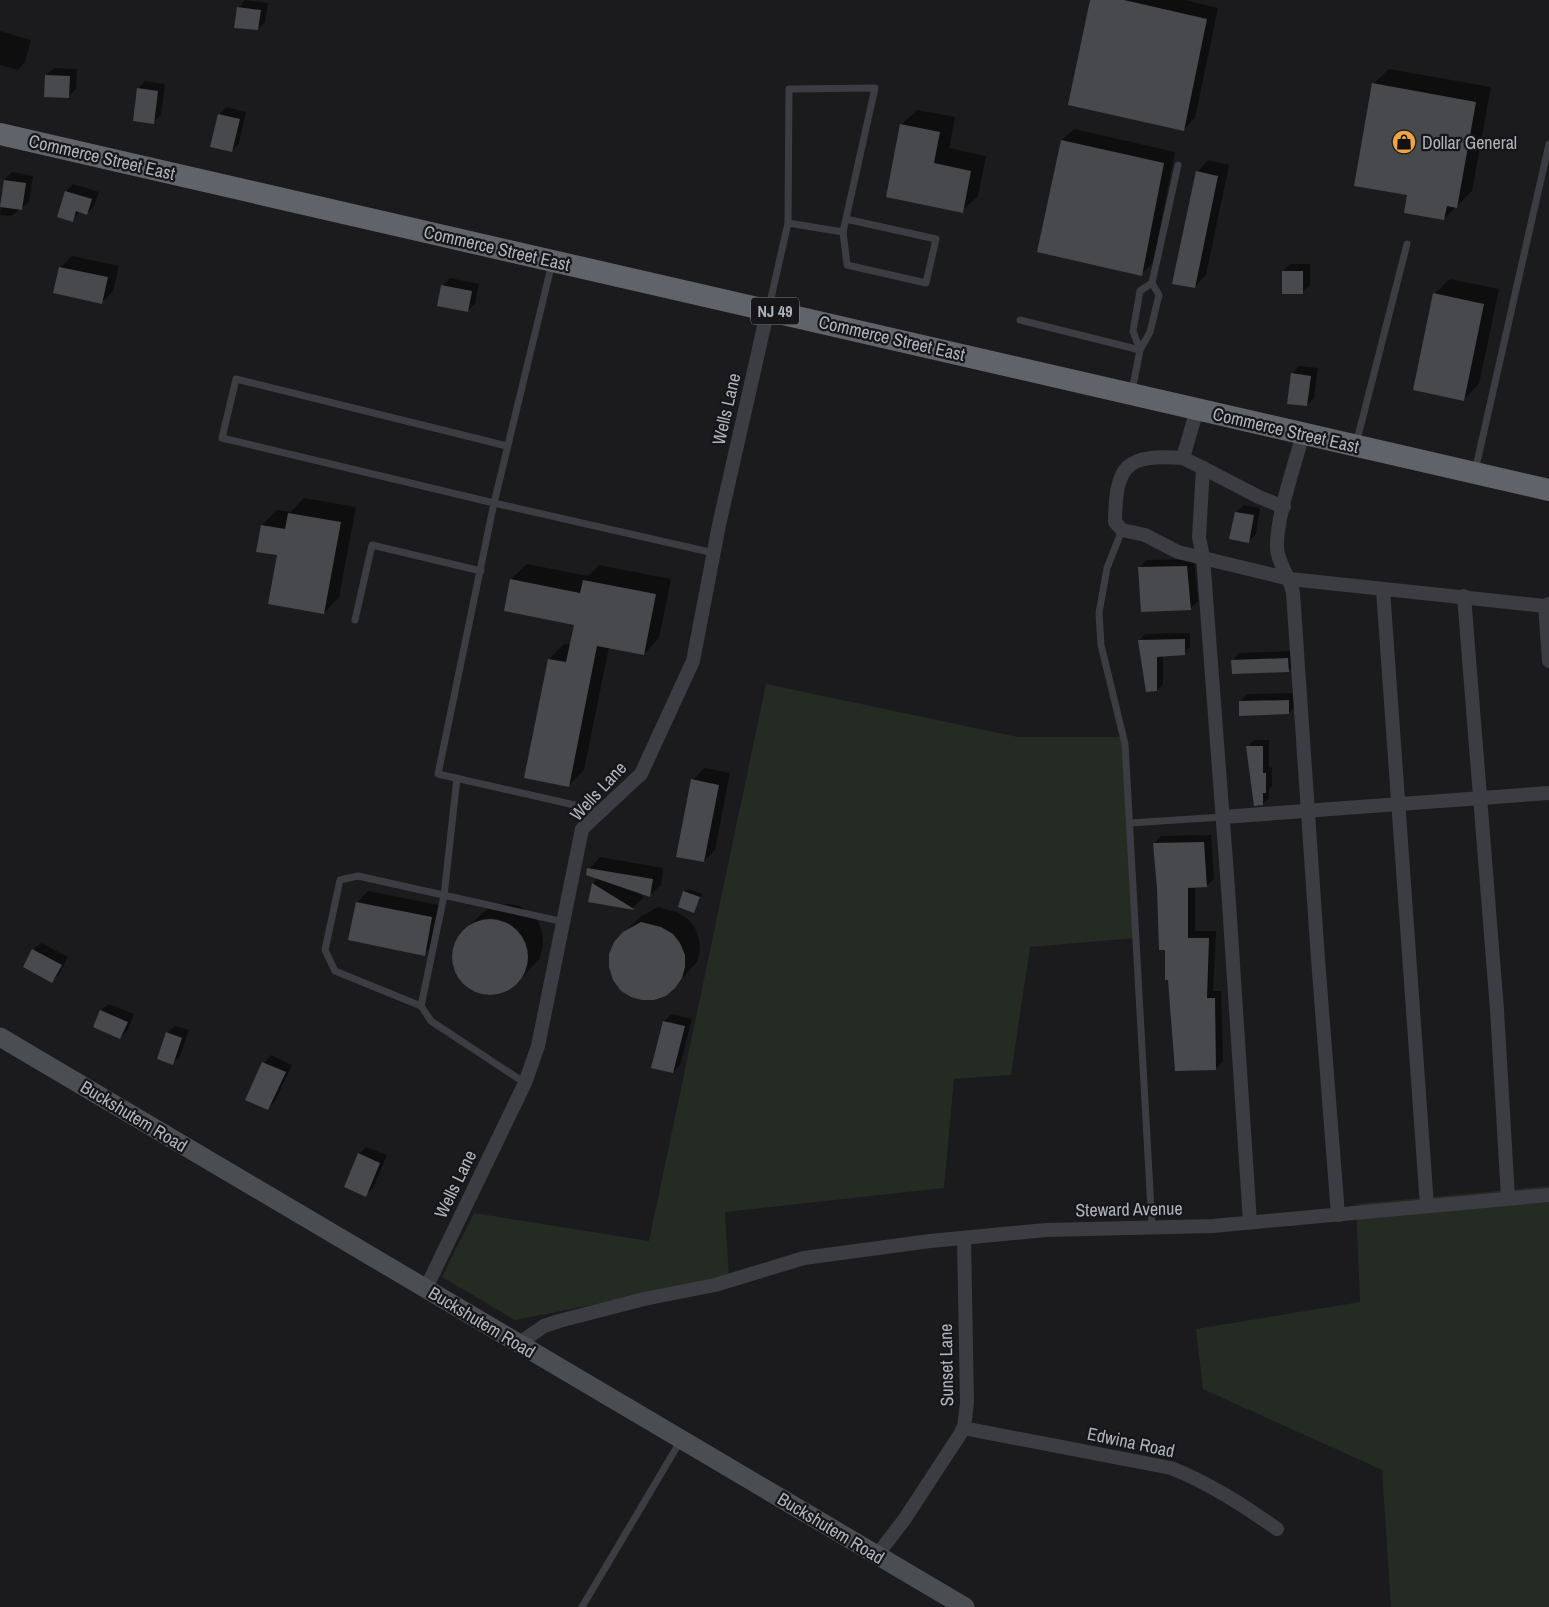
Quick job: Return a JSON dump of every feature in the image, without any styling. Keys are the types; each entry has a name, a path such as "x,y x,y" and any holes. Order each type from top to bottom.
{"highway":[{"name":"Commerce Street East","path":"0,134 1549,490"}],"main road":[{"name":"Buckshutem Road","path":"0,1037 965,1607"}],"street":[{"name":"Wells Lane","path":"426,1288 525,1083 538,1046 582,829 641,774 693,661 716,554 726,496 768,310"},
{"path":"1183,458 1197,409"},
{"path":"1303,434 1284,507 1277,546 1278,556 1290,579 1293,593 1338,1215"},
{"path":"1284,507 1258,497 1183,458 1155,456 1134,462 1122,471 1116,491 1115,522 1122,530 1145,535 1178,552 1290,579 1547,605 1549,661"},
{"path":"1203,468 1199,537 1203,557 1223,817 1250,1222"},
{"path":"1384,590 1427,1206"},
{"path":"1464,596 1497,1010 1508,1198"},
{"path":"1223,817 1549,793"},
{"name":"Steward Avenue","path":"518,1344 544,1326 559,1321 644,1299 715,1286 804,1258 1046,1230 1213,1226 1549,1195"},
{"name":"Sunset Lane","path":"877,1555 904,1520 963,1428 966,1403 964,1238"},
{"name":"Edwina Road","path":"963,1428 1144,1461 1171,1468 1192,1477 1240,1504 1277,1529"}],"lane":[{"path":"768,310 788,223 789,89 875,88 846,218 844,232 847,265 926,283 936,239 846,218"},
{"path":"1474,473 1549,144"},
{"path":"1131,394 1140,350 1150,332 1159,295 1152,283 1178,165"},
{"path":"788,223 844,232"},
{"path":"1356,446 1407,244"},
{"path":"552,260 494,502 438,774 602,811"},
{"path":"1140,350 1133,331 1140,291 1152,283"},
{"path":"1020,320 1140,350"},
{"path":"507,446 236,379 222,438 716,554"},
{"path":"1122,530 1107,568 1099,613 1101,646 1125,744 1152,1227"},
{"path":"355,620 372,546 481,571"},
{"path":"421,1006 444,896 457,778"},
{"path":"1130,823 1223,817"},
{"path":"525,1083 431,1021 421,1006 335,971 325,950 340,880 358,876 564,922"},
{"path":"582,1607 681,1440"}],"shaded area":[{"path":"766,684 1018,737 1122,737 1136,938 1030,947 1011,1075 954,1079 944,1188 725,1212 729,1278 515,1320 442,1277 474,1213 649,1241"},
{"path":"1549,1186 1549,1607 1391,1607 1382,1470 1203,1389 1196,1329 1360,1302 1356,1204"}],"building":[{"path":"1090,0 1124,0 1207,19 1184,131 1068,105"},
{"path":"237,7 261,10 258,30 234,28"},
{"path":"45,75 70,76 69,98 44,97"},
{"path":"1372,83 1476,102 1457,208 1447,206 1444,220 1404,213 1407,195 1354,186"},
{"path":"137,88 158,91 154,124 133,121"},
{"path":"218,114 240,119 232,152 210,147"},
{"path":"900,124 940,132 934,163 971,171 963,213 886,197"},
{"path":"1061,140 1164,163 1142,276 1037,252"},
{"path":"1196,171 1218,176 1195,288 1172,284"},
{"path":"4,180 26,183 22,210 0,207"},
{"path":"65,191 92,199 87,215 76,211 73,222 57,217"},
{"path":"59,267 108,277 102,304 53,293"},
{"path":"1282,271 1303,271 1303,294 1282,294"},
{"path":"441,285 472,291 468,312 437,306"},
{"path":"1433,293 1484,304 1464,401 1413,390"},
{"path":"1291,373 1311,376 1307,406 1287,404"},
{"path":"1235,512 1254,515 1249,543 1229,539"},
{"path":"288,513 341,522 324,614 268,604 277,555 256,552 261,525 285,529"},
{"path":"1187,566 1191,610 1141,612 1138,567"},
{"path":"510,579 580,593 583,580 656,594 644,655 597,646 569,787 524,778 548,659 566,662 574,625 504,611"},
{"path":"1185,639 1185,655 1157,657 1157,691 1146,692 1138,640"},
{"path":"1288,658 1289,672 1232,674 1231,660"},
{"path":"1289,700 1289,714 1239,716 1239,701"},
{"path":"1246,746 1263,746 1263,773 1266,773 1266,793 1263,793 1263,805 1254,806"},
{"path":"691,779 719,785 704,862 676,857"},
{"path":"1204,842 1207,887 1188,888 1188,938 1209,938 1207,998 1215,998 1216,1070 1175,1071 1168,980 1165,980 1165,950 1159,950 1153,843"},
{"path":"587,868 653,879 650,897 586,875"},
{"path":"592,883 634,909 634,910 588,902"},
{"path":"683,891 700,897 694,913 678,907"},
{"path":"356,902 432,917 425,956 348,940"},
{"path":"483,919 497,919 511,925 522,936 528,950 525,972 517,984 497,995 483,995 469,989 458,978 452,964 452,950 458,936 469,925"},
{"path":"641,922 661,927 673,934 680,943 685,955 685,967 682,978 666,996 654,1000 642,1000 631,997 621,991 613,980 609,967 609,954 614,942 623,932"},
{"path":"32,949 62,965 52,983 23,967"},
{"path":"100,1010 128,1022 120,1039 93,1027"},
{"path":"663,1021 685,1026 673,1073 651,1068"},
{"path":"166,1032 182,1038 173,1065 157,1059"},
{"path":"262,1062 286,1072 268,1110 245,1100"},
{"path":"358,1153 380,1163 366,1197 344,1187"}],"place":[{"name":"Dollar General","path":"1404,142"}]}
